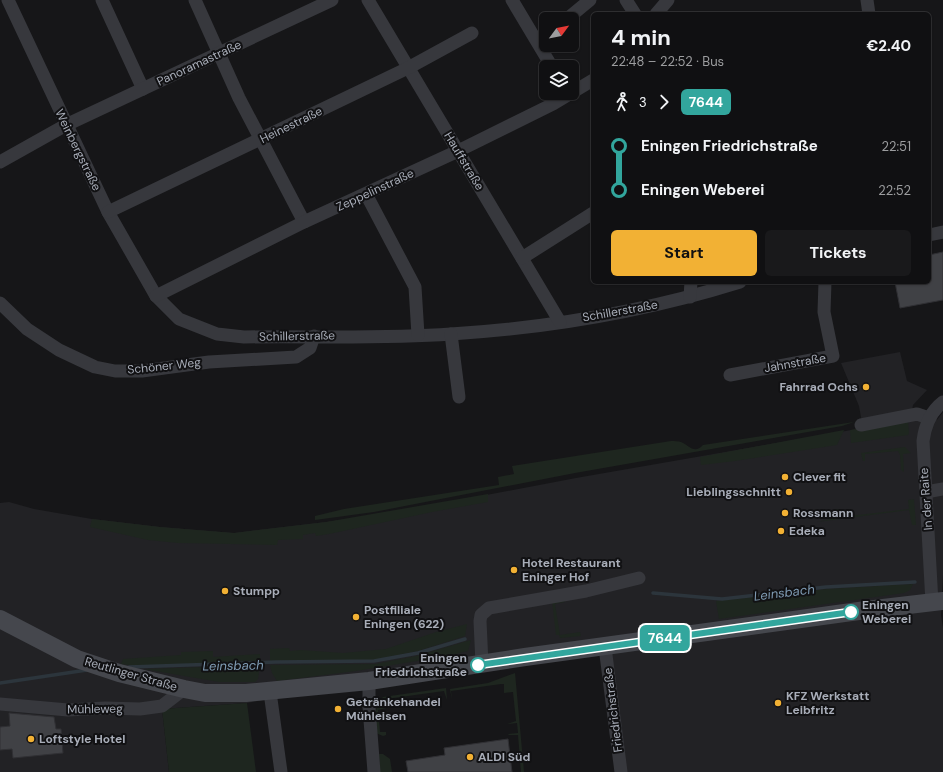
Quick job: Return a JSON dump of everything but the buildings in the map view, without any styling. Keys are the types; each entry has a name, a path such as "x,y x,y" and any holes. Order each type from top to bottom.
{"main road":[{"name":"Reutlinger Straße","path":"0,619 77,659 162,685 205,693 270,692 369,682 482,664 866,610 938,602"}],"street":[{"name":"Weinbergstraße","path":"8,0 108,212 156,296"},
{"path":"102,0 143,89"},
{"path":"195,0 260,140 304,222"},
{"name":"Panoramastraße","path":"0,162 66,125 332,0"},
{"name":"Hauffstraße","path":"368,0 560,322"},
{"path":"512,0 539,34"},
{"path":"575,12 590,0"},
{"path":"626,0 634,12"},
{"path":"658,12 668,0"},
{"path":"867,0 869,12"},
{"name":"Heinestraße","path":"108,212 408,68 472,33"},
{"name":"Zeppelinstraße","path":"579,88 591,81"},
{"name":"Zeppelinstraße","path":"156,296 304,222 458,151 557,100"},
{"path":"366,194 414,287 418,335"},
{"path":"522,258 591,214"},
{"path":"931,235 943,232"},
{"path":"690,297 691,284"},
{"name":"Schillerstraße","path":"156,296 179,319 217,334 244,337 418,335 451,334 560,322 625,311 690,297 733,284"},
{"name":"Jahnstraße","path":"730,374 833,356 824,312 825,284"},
{"name":"Schöner Weg","path":"0,303 27,329 59,350 88,365 115,371 142,371 209,362 296,357 310,348 314,336"},
{"path":"451,334 459,397"},
{"name":"In der Raite","path":"938,602 926,492 923,441 924,429 929,418 943,402"},
{"path":"861,425 916,414 929,418"},
{"path":"926,492 943,489"},
{"path":"482,664 480,621 481,615 489,608 586,591 640,578"},
{"name":"Friedrichstraße","path":"606,647 620,772"},
{"path":"369,682 369,707 374,772"},
{"name":"Mühleweg","path":"0,704 68,710 105,708 140,709 162,706 184,689"},
{"path":"270,692 281,772"}],"shaded area":[{"path":"900,352 907,381 927,390 913,405 912,410 929,415 937,420 943,412 943,575 941,615 943,628 943,772 626,772 609,650 371,679 247,703 162,709 169,772 0,772 0,503 9,502 34,509 92,519 160,527 234,533 403,511 576,478 863,428 859,406 841,363"},
{"path":"908,421 908,435 851,443 850,430"},
{"path":"854,422 842,426 575,473 374,512 315,520 315,516 344,509 499,485 498,477 514,474 512,466 671,441 681,442 694,449 697,449 703,445"},
{"path":"844,430 837,445 701,465 700,457"},
{"path":"905,447 911,453 903,454 904,472 901,470 900,455 898,451 865,454 865,461 863,461 861,453"},
{"path":"488,494 488,502 432,512 329,534 316,536 315,533 303,535 303,539 278,540 277,545 178,543 148,540 90,527 92,519 160,527 234,533 326,522"},
{"path":"914,499 916,525 912,525 909,510 817,522 835,518 834,509 840,509 841,517 909,509 908,500"},
{"path":"913,584 910,590 904,593 719,619 716,601 826,589"},
{"path":"564,599 565,602 555,604 560,635 580,632 581,636 560,638 559,635 556,635 552,601"},
{"path":"467,624 465,636 418,651 374,660 270,661 270,649 289,648 290,651 301,650 343,653 386,649 436,632"},
{"path":"471,640 468,651 447,656 356,671 277,681 272,673 270,665 375,664 416,656"},
{"path":"213,651 213,657 260,654 260,662 137,666 121,664 123,659 181,655 181,652"},
{"path":"260,665 258,679 255,682 219,682 144,669"},
{"path":"515,673 524,772 521,772 518,735 508,734 518,733 517,723 507,724 516,721 513,692 504,693 504,684 501,684 451,691 452,700 450,689 488,683"},
{"path":"446,688 447,700 444,691 386,699 386,708 378,710 380,732 386,732 386,735 383,736 376,733 376,709 383,697"},
{"path":"247,703 256,772 169,772 162,709"},
{"path":"379,754 383,754 390,759 392,772 380,772"}],"waterway":[{"name":"Leinsbach","path":"653,593 722,599 826,587 915,582"},
{"name":"Leinsbach","path":"129,667 276,662 374,661 418,653 465,639"},
{"name":"Leinsbach","path":"0,683 87,670"}],"bus line":[{"name":"7644","path":"478,665 525,657 579,651 851,612"}],"place":[{"name":"Fahrrad Ochs","path":"866,387"},
{"name":"Clever fit","path":"785,477"},
{"name":"Lieblingsschnitt","path":"789,492"},
{"name":"Rossmann","path":"785,513"},
{"name":"Edeka","path":"781,531"},
{"name":"Hotel Restaurant Eninger Hof","path":"514,570"},
{"name":"Stumpp","path":"225,591"},
{"name":"Eningen Weberei","path":"851,612"},
{"name":"Postfiliale Eningen (622)","path":"356,617"},
{"name":"Eningen Friedrichstraße","path":"478,665"},
{"name":"KFZ Werkstatt Leibfritz","path":"778,703"},
{"name":"Getränkehandel Mühleisen","path":"338,709"},
{"name":"Loftstyle Hotel","path":"31,739"},
{"name":"ALDI Süd","path":"470,757"}]}
